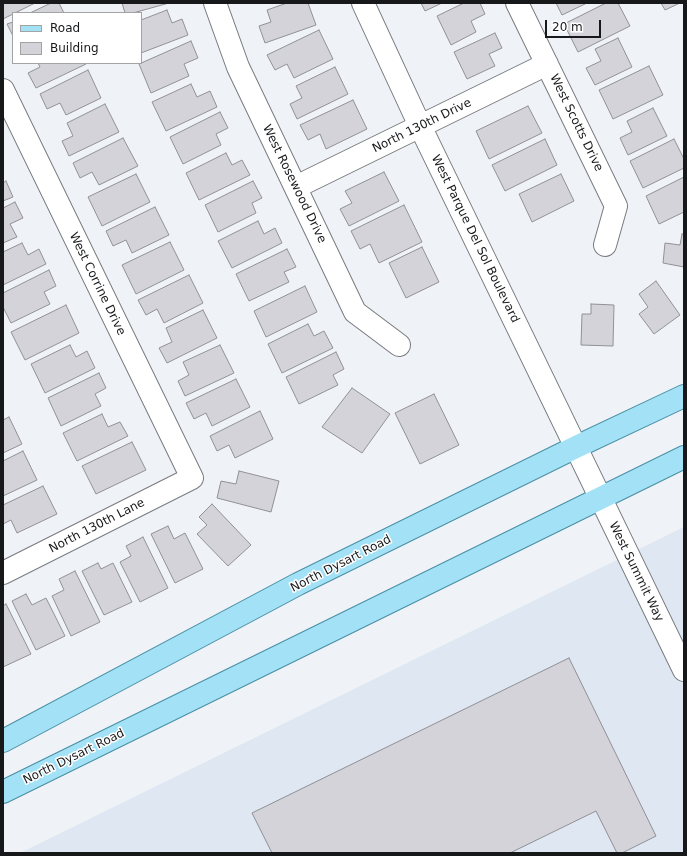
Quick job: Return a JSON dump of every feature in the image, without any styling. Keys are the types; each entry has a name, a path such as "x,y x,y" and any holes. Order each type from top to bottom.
{"main road":[{"name":"North Dysart Road","path":"3,741 298,584 576,447 684,396"},
{"name":"North Dysart Road","path":"3,792 458,570 684,457"}],"street":[{"name":"West Rosewood Drive","path":"215,3 238,67 355,312 399,345"},
{"name":"West Parque Del Sol Boulevard","path":"363,3 420,126 589,474"},
{"name":"West Scotts Drive","path":"517,3 616,206 605,245"},
{"name":"North 130th Drive","path":"296,187 547,64"},
{"name":"West Corrine Drive","path":"3,90 192,478"},
{"name":"West Summit Way","path":"589,474 684,670"},
{"name":"North 130th Lane","path":"3,573 192,478"}],"shaded area":[{"path":"684,527 684,853 20,853"}],"building":[{"path":"3,3 35,3 17,12 12,12 12,14 3,19"},
{"path":"51,3 59,3 64,12 32,12"},
{"path":"122,3 169,3 137,12 125,12"},
{"path":"287,3 308,3 316,25 265,43 259,26 271,22 267,10"},
{"path":"421,3 442,3 425,11"},
{"path":"464,3 480,3 485,14 471,21 476,32 451,45 437,16"},
{"path":"556,3 587,3 562,15"},
{"path":"606,3 618,3 630,26 578,52 564,24"},
{"path":"661,3 680,3 665,10"},
{"path":"167,10 172,23 182,19 188,35 142,53 142,20"},
{"path":"12,22 12,34 7,24"},
{"path":"319,30 333,59 294,78 287,64 275,70 267,55"},
{"path":"495,33 502,48 489,54 495,66 467,79 454,52"},
{"path":"618,38 632,67 595,85 586,68 601,61 595,49"},
{"path":"191,41 198,58 184,64 189,76 151,93 139,64 142,64 142,63"},
{"path":"38,64 86,64 36,88 28,73 40,67"},
{"path":"649,66 663,95 613,119 599,90"},
{"path":"335,67 348,94 297,119 290,104 302,98 296,86"},
{"path":"88,70 101,98 66,115 60,103 47,109 40,94"},
{"path":"191,84 197,97 210,91 217,107 166,131 152,102"},
{"path":"353,100 367,129 326,149 320,134 308,140 300,125"},
{"path":"105,104 119,132 69,156 62,141 73,136 67,123"},
{"path":"528,106 542,133 489,159 476,131"},
{"path":"653,108 667,136 628,155 620,138 632,132 627,121"},
{"path":"220,112 228,128 216,134 221,145 183,164 170,137"},
{"path":"123,138 138,166 99,185 92,172 80,178 73,163"},
{"path":"545,139 557,165 505,191 492,165"},
{"path":"674,139 684,159 684,168 643,188 630,161"},
{"path":"226,153 232,165 242,160 250,175 199,200 186,173"},
{"path":"384,172 399,201 349,226 340,209 352,203 345,191"},
{"path":"136,174 150,202 102,226 88,197"},
{"path":"561,174 574,201 532,222 519,194"},
{"path":"684,177 684,212 659,224 646,196"},
{"path":"6,181 13,197 3,201 3,183"},
{"path":"253,181 262,198 252,203 256,213 218,232 205,205"},
{"path":"15,202 23,218 10,224 17,237 3,243 3,208"},
{"path":"404,205 422,242 379,263 370,244 360,249 351,231"},
{"path":"155,207 169,235 132,253 126,240 113,246 106,231"},
{"path":"258,221 264,234 275,228 282,243 232,268 218,241"},
{"path":"682,234 684,234 684,267 663,263 665,243 680,245"},
{"path":"170,242 184,270 136,294 122,265"},
{"path":"22,243 28,255 39,249 46,264 3,285 3,252"},
{"path":"422,247 439,282 406,298 389,263"},
{"path":"287,249 296,267 284,272 289,282 249,301 236,274"},
{"path":"49,270 56,286 44,292 50,304 11,323 3,307 3,293"},
{"path":"189,275 203,303 164,323 157,309 146,315 138,300"},
{"path":"656,281 680,315 654,334 639,314 648,307 639,294"},
{"path":"305,286 317,312 266,337 254,311"},
{"path":"591,304 614,305 613,346 581,345 582,314 591,314"},
{"path":"66,305 79,333 25,360 11,332"},
{"path":"203,310 217,338 167,363 159,348 172,342 166,328"},
{"path":"308,324 314,336 324,331 333,348 282,373 268,344"},
{"path":"70,345 76,357 87,351 95,368 45,393 31,364"},
{"path":"220,345 234,373 185,396 178,381 189,375 183,362"},
{"path":"336,352 344,369 333,375 338,385 299,404 286,377"},
{"path":"99,373 106,388 95,394 101,406 61,426 48,398"},
{"path":"236,379 250,407 212,426 206,413 194,419 186,403"},
{"path":"352,388 390,414 362,453 322,427"},
{"path":"434,394 459,445 420,464 395,413"},
{"path":"260,411 273,439 235,458 229,445 217,451 210,436"},
{"path":"102,414 108,427 120,422 128,436 77,461 63,433"},
{"path":"9,417 22,444 3,453 3,420"},
{"path":"132,442 146,470 96,494 82,466"},
{"path":"23,451 37,480 3,496 3,461"},
{"path":"239,471 279,481 271,512 217,498 221,481 236,484"},
{"path":"43,486 57,514 17,533 11,520 3,524 3,505"},
{"path":"212,504 251,545 228,566 197,534 207,525 199,517"},
{"path":"168,526 174,539 185,533 203,569 175,583 151,534"},
{"path":"143,537 168,588 140,602 120,562 131,556 126,546"},
{"path":"98,563 101,569 113,563 132,602 104,615 82,571"},
{"path":"75,571 100,622 71,636 52,596 64,590 59,579"},
{"path":"26,594 32,605 46,598 65,636 36,650 12,601"},
{"path":"6,604 31,654 3,667 3,606"},
{"path":"569,658 656,836 622,853 617,853 596,811 510,853 272,853 252,813"}]}
